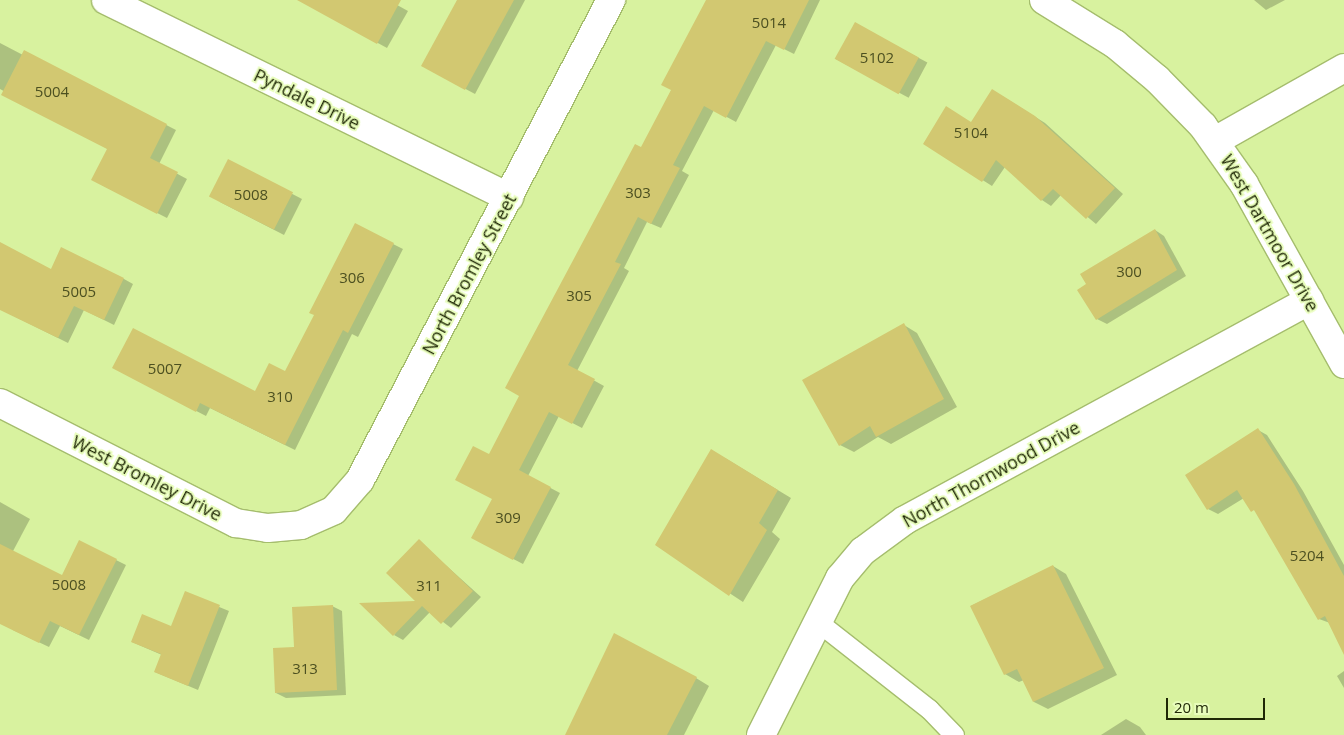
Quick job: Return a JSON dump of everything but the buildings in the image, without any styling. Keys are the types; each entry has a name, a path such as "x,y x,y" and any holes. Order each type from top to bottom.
{"street":[{"name":"Pyndale Drive","path":"106,0 509,197"},
{"name":"North Bromley Street","path":"302,525 334,510 360,480 611,0"},
{"name":"West Dartmoor Drive","path":"1044,0 1115,44 1157,78 1215,141 1244,184 1344,364"},
{"path":"1215,141 1344,68"},
{"name":"North Thornwood Drive","path":"761,735 840,578 863,551 905,520 1309,301"},
{"name":"West Bromley Drive","path":"0,403 236,523 268,528 302,525"}],"lane":[{"path":"818,622 929,708 954,735"}]}
